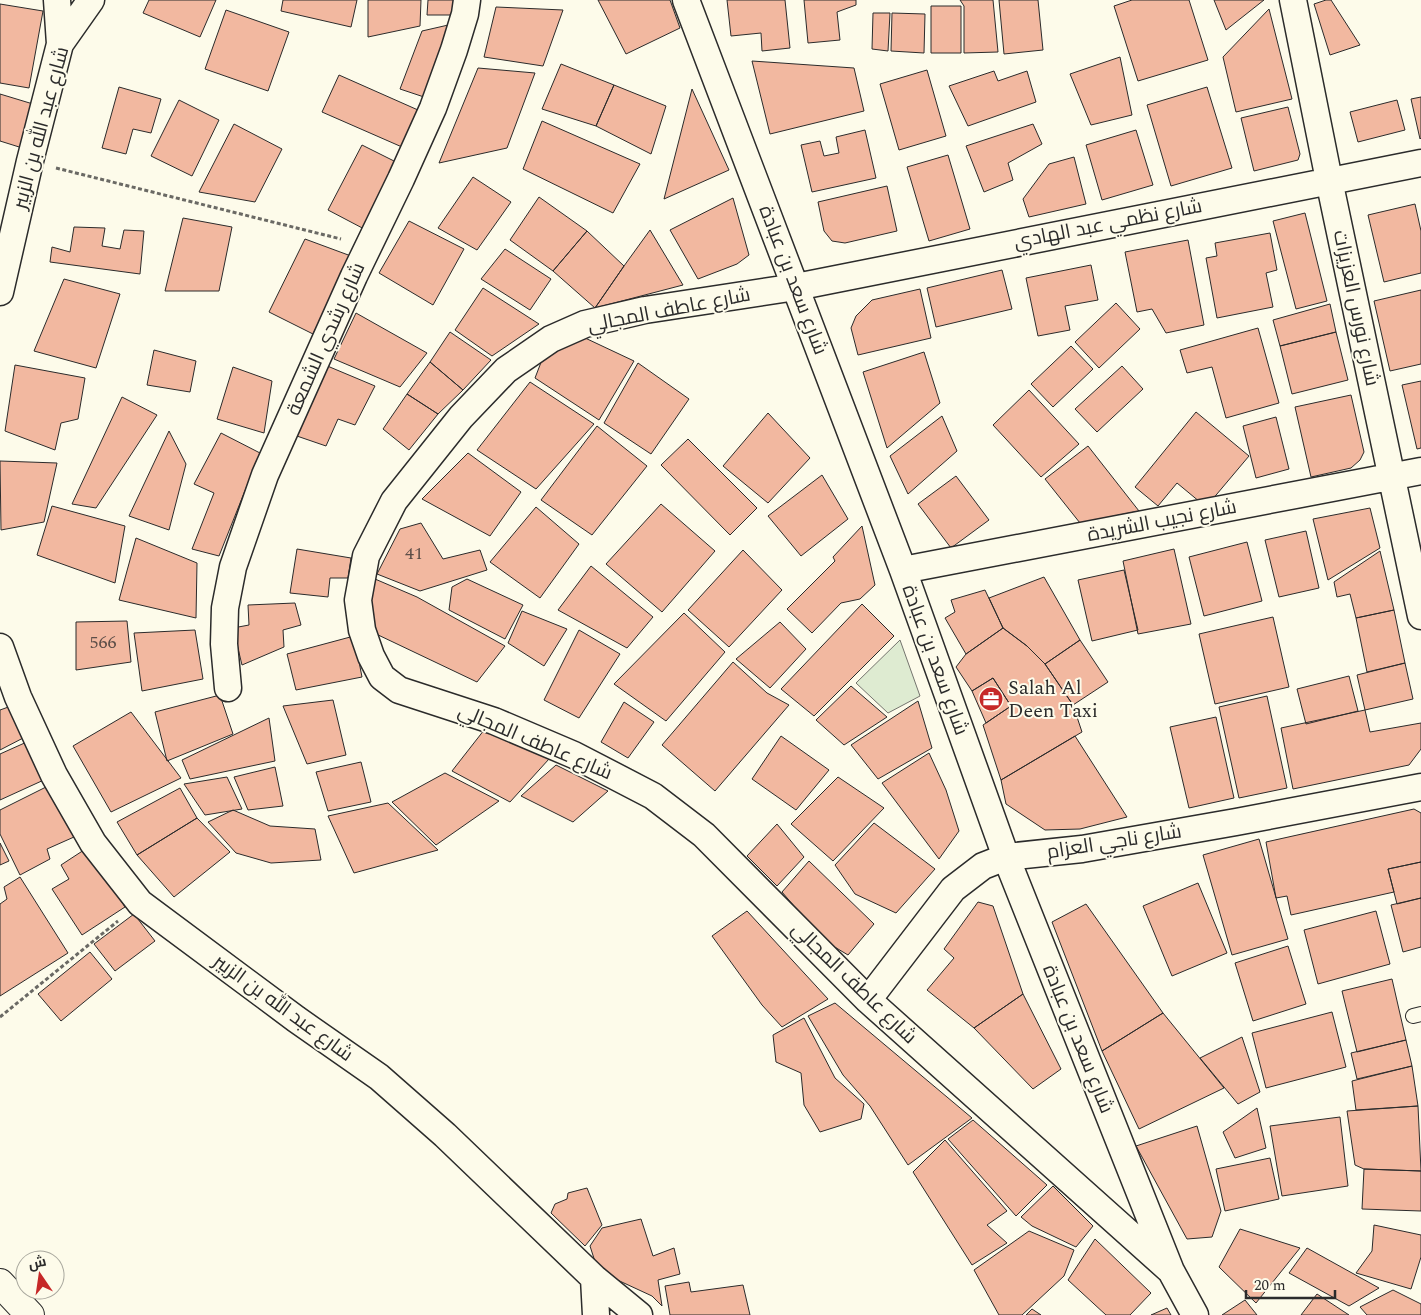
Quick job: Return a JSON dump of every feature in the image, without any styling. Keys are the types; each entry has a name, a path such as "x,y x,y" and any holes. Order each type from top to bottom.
{"highway":[{"path":"0,1283 30,1315"}],"street":[{"path":"57,0 60,44"},
{"name":"شارع عبد الله بن الزبير","path":"0,292 30,161 60,44 90,0"},
{"name":"شارع رشدي الشمعة","path":"228,688 224,644 225,608 233,567 265,475 368,246 433,108 466,14 467,0"},
{"name":"شارع سعد بن عبادة","path":"686,0 903,570 1006,857 1172,1271 1195,1315"},
{"name":"شارع نورس العزيزات","path":"1293,0 1421,616"},
{"name":"شارع نظمي عبد الهادي","path":"796,287 1421,163"},
{"name":"شارع عاطف المجالي","path":"796,287 645,310 585,324 551,339 506,370 461,417 394,501 366,556 358,600 362,630 371,656 382,677 399,690 494,721 574,755 653,796 704,835 868,1000 1172,1271"},
{"name":"شارع نجيب الشريدة","path":"903,570 1421,471"},
{"name":"شارع عبد الله بن الزبير","path":"0,647 18,697 54,775 93,843 140,903 379,1078 445,1135 594,1278 639,1315"},
{"name":"شارع ناجي العزام","path":"868,1000 953,889 982,866 1006,857 1082,849 1421,787"},
{"path":"594,1278 596,1315"}],"path":[{"path":"30,161 368,246"},
{"path":"0,1017 140,903"}],"green space":[{"path":"900,640 920,696 888,713 856,683"}],"building":[{"path":"149,0 216,0 200,37 143,13"},
{"path":"283,0 357,0 351,27 281,11"},
{"path":"368,0 421,0 420,26 368,37"},
{"path":"428,0 462,0 461,15 427,15"},
{"path":"598,0 670,0 680,28 626,54"},
{"path":"727,0 785,0 790,48 762,51 761,33 731,36"},
{"path":"804,0 856,0 856,5 837,12 840,40 808,43"},
{"path":"960,0 993,0 998,52 964,53 964,6"},
{"path":"999,0 1038,0 1043,50 1004,54"},
{"path":"1132,0 1189,0 1208,60 1138,81 1114,6"},
{"path":"1214,0 1264,0 1226,30"},
{"path":"1331,0 1360,45 1330,55 1314,4"},
{"path":"0,4 43,11 29,88 0,83"},
{"path":"931,6 961,6 961,53 931,53"},
{"path":"496,7 563,10 543,66 484,57"},
{"path":"1269,9 1292,99 1236,112 1223,57"},
{"path":"226,10 289,32 268,91 205,69"},
{"path":"873,13 890,13 888,51 872,49"},
{"path":"892,13 925,14 924,53 891,51"},
{"path":"457,23 427,98 400,89 422,31"},
{"path":"1120,57 1132,115 1091,125 1070,74"},
{"path":"752,61 854,68 864,111 770,134"},
{"path":"561,64 614,85 596,126 542,109"},
{"path":"478,68 535,73 507,148 439,163"},
{"path":"927,70 946,136 899,150 880,84"},
{"path":"994,71 998,81 1027,71 1036,102 968,126 949,86"},
{"path":"339,75 418,110 402,147 322,112"},
{"path":"614,85 666,106 651,154 596,126"},
{"path":"119,87 161,99 151,133 133,129 126,154 102,148"},
{"path":"1207,87 1232,168 1171,186 1147,105"},
{"path":"692,89 729,170 664,199"},
{"path":"0,94 33,104 32,151 0,141"},
{"path":"1421,97 1421,138 1420,139 1411,99"},
{"path":"179,100 219,120 192,176 151,156"},
{"path":"1397,100 1405,130 1358,142 1350,112"},
{"path":"1288,107 1300,154 1298,160 1254,171 1241,118"},
{"path":"542,121 640,164 613,213 523,169"},
{"path":"234,124 282,149 255,202 199,192"},
{"path":"1033,124 1042,144 1008,163 1013,180 984,192 966,146"},
{"path":"865,130 876,178 812,192 801,145 820,141 824,156 839,153 836,137"},
{"path":"1136,130 1153,185 1102,200 1086,145"},
{"path":"362,145 402,165 368,231 328,210"},
{"path":"948,155 970,229 929,241 907,167"},
{"path":"1074,157 1086,204 1029,217 1023,199 1049,164"},
{"path":"473,177 511,202 477,250 438,228"},
{"path":"887,186 897,231 845,243 832,241 824,231 818,202"},
{"path":"539,197 587,231 553,271 510,240"},
{"path":"733,198 749,255 737,264 698,279 670,230"},
{"path":"1415,204 1421,231 1421,273 1384,282 1368,215"},
{"path":"1305,213 1327,301 1296,309 1273,221"},
{"path":"183,218 232,227 219,291 165,291"},
{"path":"409,221 464,249 433,305 379,273"},
{"path":"74,227 105,228 102,246 120,249 124,230 144,231 140,274 50,262 52,247 70,252"},
{"path":"650,230 683,285 595,308 624,266"},
{"path":"587,231 624,266 595,308 553,271"},
{"path":"1270,233 1277,270 1266,273 1273,307 1217,318 1206,258 1217,256 1215,243"},
{"path":"305,239 351,256 313,334 269,312"},
{"path":"1188,240 1204,325 1166,333 1152,309 1137,312 1125,252"},
{"path":"505,249 551,279 530,310 481,279"},
{"path":"1091,265 1098,300 1065,306 1070,330 1038,336 1026,278"},
{"path":"1002,270 1012,309 936,327 927,288"},
{"path":"64,279 120,294 96,368 34,351"},
{"path":"483,288 539,324 492,356 455,330"},
{"path":"920,289 931,338 858,355 851,328 856,316 872,300"},
{"path":"1421,290 1421,364 1390,371 1374,301"},
{"path":"1116,303 1140,329 1099,368 1075,342"},
{"path":"1330,304 1336,332 1280,346 1273,320"},
{"path":"356,313 427,353 400,387 334,359"},
{"path":"1258,328 1279,403 1226,418 1212,367 1187,373 1180,350"},
{"path":"450,332 491,360 463,390 430,362"},
{"path":"1336,332 1348,380 1292,394 1280,346"},
{"path":"583,337 634,361 599,420 535,378 545,352"},
{"path":"1071,346 1093,369 1053,407 1031,384"},
{"path":"154,350 196,361 190,392 147,385"},
{"path":"924,352 940,403 887,448 863,372"},
{"path":"430,362 463,390 438,414 407,394"},
{"path":"638,363 689,399 651,454 604,423"},
{"path":"15,365 85,378 78,419 61,423 55,450 5,431"},
{"path":"325,365 375,386 355,425 338,419 326,446 291,434"},
{"path":"1122,366 1143,389 1097,432 1075,409"},
{"path":"233,367 272,381 264,433 217,419"},
{"path":"1421,381 1421,448 1417,449 1402,385"},
{"path":"530,382 594,424 536,489 477,450"},
{"path":"1029,390 1079,444 1041,477 993,425"},
{"path":"407,394 438,414 409,450 383,429"},
{"path":"1351,395 1364,452 1360,460 1351,468 1311,477 1295,407"},
{"path":"122,397 157,415 96,508 72,504"},
{"path":"1196,412 1249,456 1206,507 1177,483 1158,506 1135,487"},
{"path":"768,413 810,458 768,503 723,466"},
{"path":"942,416 957,451 908,494 890,456"},
{"path":"1276,417 1289,469 1256,478 1243,426"},
{"path":"597,426 647,466 592,535 541,500"},
{"path":"169,431 186,464 169,530 129,516"},
{"path":"221,433 260,453 219,556 192,549 214,493 194,484"},
{"path":"688,439 757,508 730,535 661,465"},
{"path":"1088,446 1139,511 1080,523 1045,479"},
{"path":"468,453 521,492 490,536 422,499"},
{"path":"0,461 57,463 44,522 1,530"},
{"path":"822,475 848,519 801,556 768,516"},
{"path":"956,476 989,520 951,548 918,504"},
{"path":"661,504 715,551 662,612 606,564"},
{"path":"52,506 125,526 115,583 37,555"},
{"path":"536,507 579,544 540,598 490,562"},
{"path":"1370,508 1380,548 1328,580 1313,519"},
{"path":"421,523 443,559 480,550 487,570 420,591 377,574 400,529"},
{"path":"862,526 875,585 860,599 841,603 812,633 787,609 835,561 833,557"},
{"path":"1306,531 1319,588 1279,597 1265,540"},
{"path":"136,538 197,563 196,618 119,600"},
{"path":"1247,542 1262,601 1204,616 1189,557"},
{"path":"297,549 351,558 348,578 330,578 328,597 290,593"},
{"path":"1174,549 1191,624 1138,634 1123,561"},
{"path":"743,550 782,590 729,647 688,610"},
{"path":"1380,551 1394,610 1356,618 1350,594 1337,597 1334,582"},
{"path":"591,566 653,617 627,648 558,610"},
{"path":"1124,570 1138,630 1092,641 1078,580"},
{"path":"1044,577 1080,640 1045,664 1027,646 1003,628 989,598"},
{"path":"375,579 417,597 505,646 477,682 374,633 366,596"},
{"path":"467,579 523,605 505,639 449,610 452,587"},
{"path":"985,590 1003,628 966,654 945,618 955,612 951,600"},
{"path":"295,603 301,625 283,630 284,647 242,665 233,628 249,625 248,605"},
{"path":"862,604 894,636 814,716 781,689"},
{"path":"1394,610 1405,663 1367,672 1356,618"},
{"path":"522,611 567,629 544,666 508,643"},
{"path":"684,613 725,652 666,721 614,684"},
{"path":"1273,617 1289,687 1215,704 1199,634"},
{"path":"127,621 131,662 76,670 76,622"},
{"path":"780,622 806,649 770,688 736,659"},
{"path":"1003,628 1027,646 1045,664 1073,705 1082,732 1001,780 983,725 1011,706 993,678 972,691 956,667 966,654"},
{"path":"195,630 203,679 142,691 134,633"},
{"path":"579,630 620,654 579,718 544,700"},
{"path":"354,636 362,677 296,690 287,654"},
{"path":"1080,640 1108,682 1073,705 1045,664"},
{"path":"733,662 767,693 789,705 715,791 662,745"},
{"path":"1405,663 1413,699 1365,710 1357,675"},
{"path":"1349,676 1358,711 1306,724 1297,689"},
{"name":"Salah Al Deen Taxi","path":"993,678 1011,706 986,723 972,691"},
{"path":"851,686 887,717 844,745 816,720"},
{"path":"220,695 233,734 167,761 155,712"},
{"path":"1267,696 1287,788 1239,798 1219,707"},
{"path":"333,700 346,755 307,764 283,706"},
{"path":"918,701 932,748 878,779 851,745"},
{"path":"624,702 654,722 628,758 601,742"},
{"path":"14,705 27,736 0,750 0,710"},
{"path":"1365,710 1370,732 1421,723 1421,749 1409,765 1293,789 1281,728"},
{"path":"131,712 181,778 111,812 73,746"},
{"path":"1216,717 1234,798 1189,808 1170,727"},
{"path":"269,718 275,761 190,779 182,760"},
{"path":"488,725 549,759 510,802 452,771"},
{"path":"781,736 829,770 796,810 752,779"},
{"path":"1075,736 1127,817 1080,829 1045,830 1006,804 1001,780"},
{"path":"29,741 46,779 0,800 0,754"},
{"path":"929,753 946,790 959,831 939,859 882,783"},
{"path":"361,762 371,802 328,811 316,772"},
{"path":"556,765 608,791 573,822 521,796"},
{"path":"275,767 283,806 248,810 234,777"},
{"path":"445,773 499,801 436,845 392,802"},
{"path":"227,777 242,809 205,815 184,784"},
{"path":"838,777 884,808 833,861 791,824"},
{"path":"48,786 74,837 47,849 50,859 20,875 0,834 0,810"},
{"path":"180,788 197,818 137,855 117,822"},
{"path":"388,803 438,850 354,873 328,816"},
{"path":"1414,809 1421,813 1421,862 1388,869 1394,892 1291,915 1287,896 1276,898 1266,842"},
{"path":"233,810 270,826 315,829 321,860 271,863 236,853 208,822"},
{"path":"197,818 230,852 174,897 137,855"},
{"path":"874,823 935,869 896,913 855,894 835,865"},
{"path":"777,824 804,857 777,886 747,856"},
{"path":"1259,839 1288,939 1232,955 1203,855"},
{"path":"0,843 9,861 0,865"},
{"path":"87,848 125,907 82,935 52,889 69,879 61,865"},
{"path":"809,861 874,924 848,955 823,940 782,892"},
{"path":"1421,862 1421,898 1397,904 1388,869"},
{"path":"20,877 68,953 0,996 0,904 7,899 4,887"},
{"path":"1198,883 1227,953 1172,976 1143,906"},
{"path":"1421,898 1421,947 1403,952 1391,905"},
{"path":"978,902 993,906 1023,994 974,1028 927,990 954,958 944,949"},
{"path":"1086,904 1163,1013 1102,1051 1052,922"},
{"path":"747,911 828,999 782,1027 762,1005 712,936"},
{"path":"1376,911 1390,964 1318,984 1304,930"},
{"path":"134,914 155,941 115,971 94,944"},
{"path":"1288,946 1306,1004 1253,1021 1235,963"},
{"path":"90,952 112,979 61,1021 38,994"},
{"path":"1392,979 1406,1040 1357,1052 1342,991"},
{"path":"1023,994 1061,1069 1033,1089 974,1028"},
{"path":"835,1003 972,1118 908,1165 870,1106 843,1075 808,1016"},
{"path":"1332,1012 1346,1067 1266,1088 1252,1033"},
{"path":"1163,1013 1224,1088 1139,1129 1102,1051"},
{"path":"804,1018 835,1078 864,1104 861,1119 820,1132 804,1105 801,1073 776,1062 773,1035"},
{"path":"1242,1037 1260,1092 1238,1104 1200,1058"},
{"path":"1406,1040 1412,1066 1357,1079 1351,1053"},
{"path":"1412,1066 1418,1106 1356,1110 1352,1081"},
{"path":"1418,1106 1421,1171 1364,1169 1355,1165 1347,1111"},
{"path":"1257,1108 1266,1148 1235,1158 1223,1132"},
{"path":"1340,1117 1348,1186 1282,1196 1270,1126"},
{"path":"973,1120 1047,1185 1016,1216 948,1139"},
{"path":"1197,1126 1221,1211 1212,1237 1187,1239 1136,1146"},
{"path":"945,1140 1007,1211 987,1225 1007,1243 972,1265 913,1172"},
{"path":"1270,1158 1279,1199 1225,1211 1216,1169"},
{"path":"1364,1169 1421,1171 1421,1211 1362,1209"},
{"path":"1053,1186 1093,1226 1076,1247 1032,1226 1021,1217"},
{"path":"587,1188 602,1225 585,1246 551,1213 555,1204 567,1199 568,1193"},
{"path":"641,1219 653,1256 674,1248 680,1274 658,1280 662,1306 652,1296 598,1271 590,1246 602,1228"},
{"path":"1374,1225 1421,1235 1421,1257 1411,1289 1356,1273 1372,1251"},
{"path":"1240,1229 1300,1248 1256,1303 1219,1267"},
{"path":"1029,1231 1074,1250 1064,1276 1022,1315 999,1315 974,1270"},
{"path":"1095,1239 1151,1293 1130,1315 1106,1315 1068,1280"},
{"path":"1307,1248 1379,1288 1349,1306 1289,1273"},
{"path":"689,1282 691,1292 743,1285 750,1315 670,1315 665,1286"},
{"path":"1393,1290 1421,1304 1421,1315 1367,1315 1360,1307"},
{"path":"1317,1294 1349,1315 1301,1315"},
{"path":"1245,1300 1257,1315 1222,1315"},
{"path":"1167,1308 1171,1315 1151,1315"},
{"path":"1032,1309 1041,1315 1026,1315"}],"place":[{"name":"Salah Al Deen Taxi","path":"991,699"}]}
